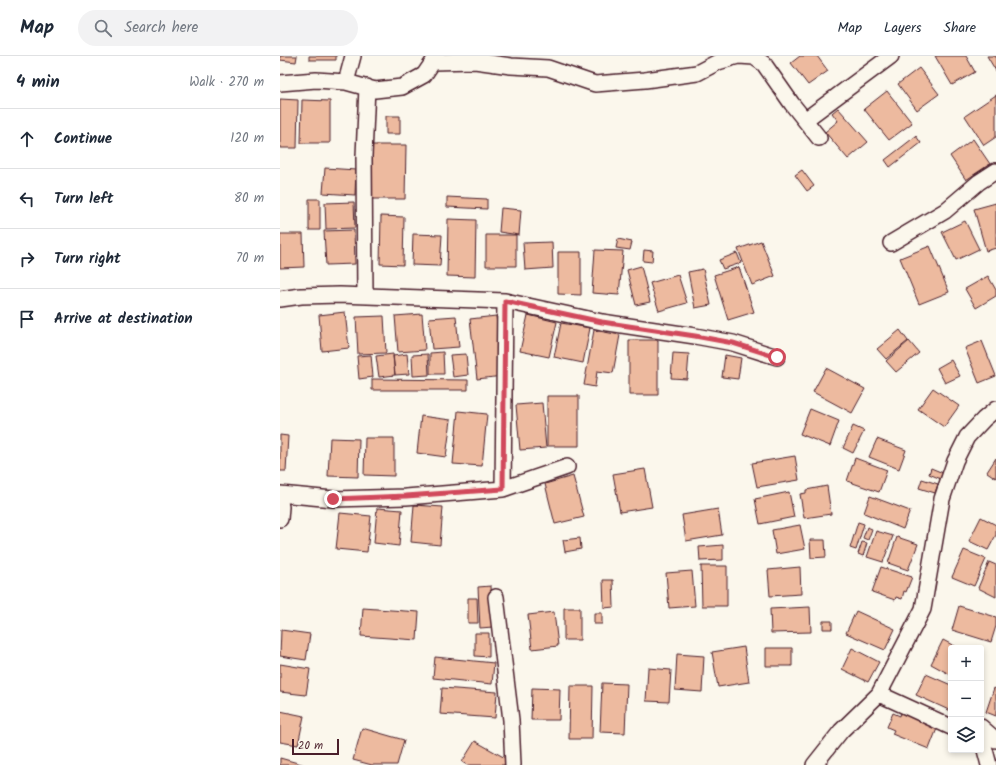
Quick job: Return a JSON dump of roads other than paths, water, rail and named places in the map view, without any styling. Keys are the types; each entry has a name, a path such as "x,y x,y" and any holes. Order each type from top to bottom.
{"street":[{"path":"346,82 353,56"},
{"path":"280,83 316,80 346,82 375,90 402,87 424,75 435,59 548,68 595,84 645,80 697,73 718,62 739,56 754,57 764,64 792,104 819,138"},
{"path":"805,120 891,56"},
{"path":"365,296 364,156 366,88"},
{"path":"891,243 945,211 979,182 996,170"},
{"path":"280,299 301,296 365,296 505,301 602,322 733,343 777,357"},
{"path":"503,489 505,301"},
{"path":"814,765 840,731 879,694 923,609 942,499 955,461 967,437 996,409"},
{"path":"280,494 333,499 406,496 503,489 567,467"},
{"path":"280,502 280,519"},
{"path":"496,597 511,720 513,765"},
{"path":"879,694 948,726"},
{"path":"984,730 996,740"},
{"path":"984,746 989,765"}]}
